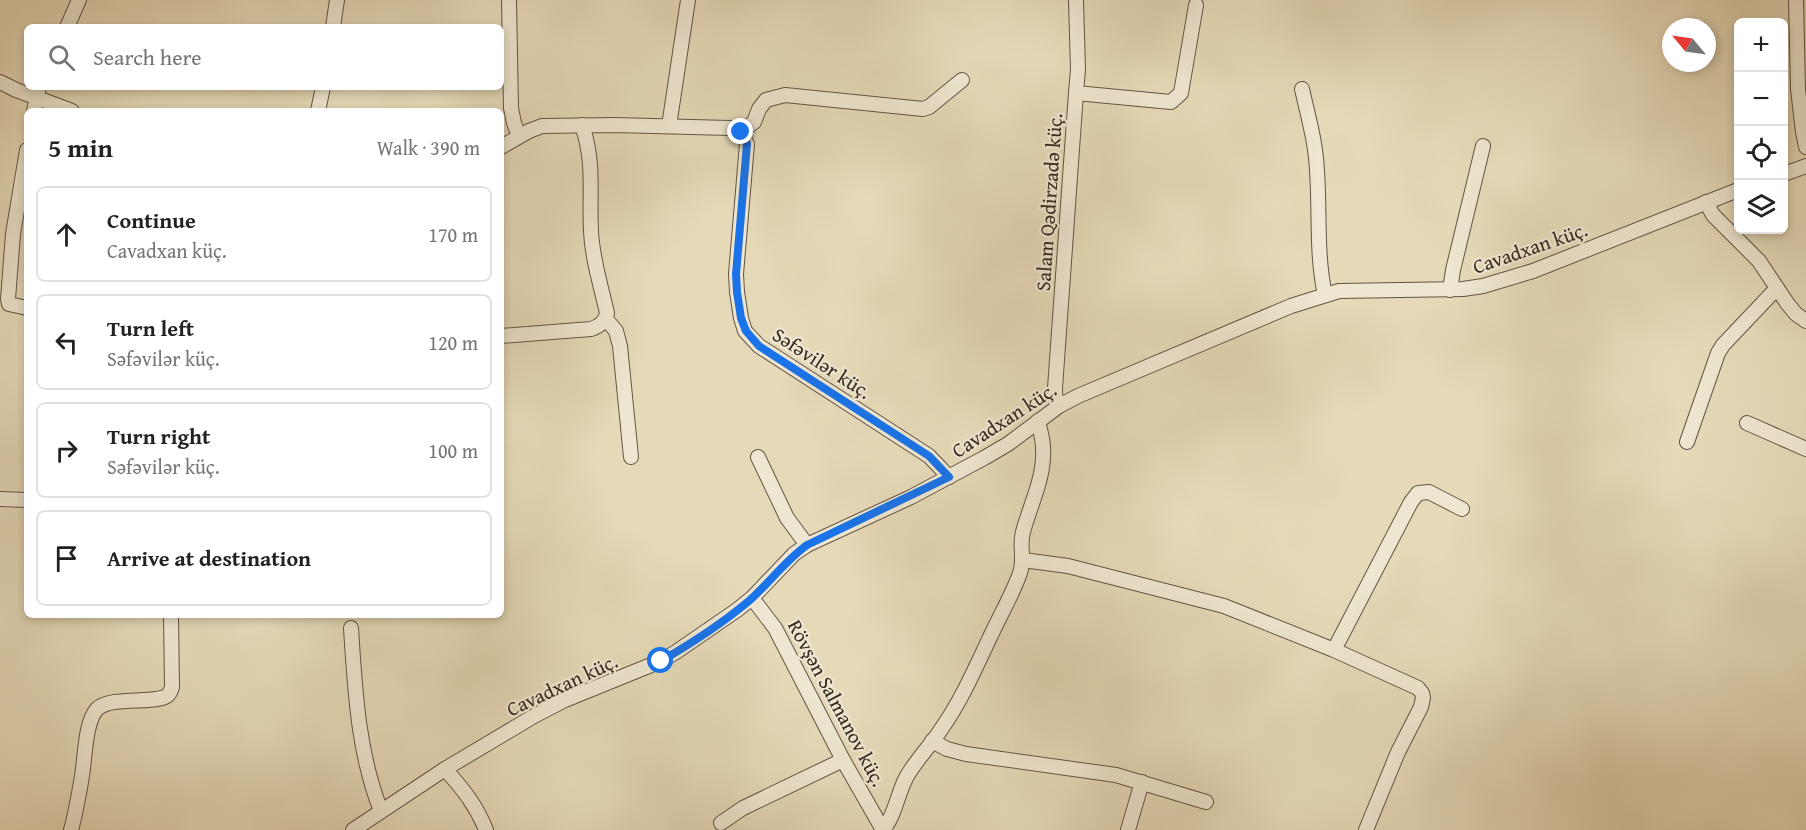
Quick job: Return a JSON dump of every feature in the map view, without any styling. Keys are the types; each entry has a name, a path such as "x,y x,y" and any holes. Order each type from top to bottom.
{"street":[{"path":"67,24 79,0"},
{"path":"333,24 337,0"},
{"path":"509,0 511,108 519,136"},
{"path":"669,126 688,0"},
{"name":"Salam Qədirzadə küç.","path":"1059,406 1055,388 1076,93 1076,0"},
{"path":"1797,0 1798,89 1806,147"},
{"path":"1076,93 1172,102 1177,99 1181,93 1196,5"},
{"path":"504,145 542,126 669,126 730,128 741,132 754,122 759,109 766,100 785,95 923,109 929,107 962,80"},
{"path":"0,81 64,108"},
{"path":"1302,89 1312,130 1317,169 1320,271 1325,295"},
{"path":"319,108 322,90"},
{"path":"504,336 591,328 598,326 606,319 607,313 591,233 589,145 582,125"},
{"name":"Səfəvilər küç.","path":"741,132 747,144 736,274 741,318 746,331 759,346 929,456 949,477"},
{"path":"1450,290 1483,146"},
{"path":"1788,173 1806,166"},
{"path":"24,168 5,280 9,304 24,307"},
{"name":"Cavadxan küç.","path":"353,830 445,769 534,716 565,700 661,661 752,598 794,554 807,545 949,477 1008,444 1059,406 1078,396 1291,306 1325,295 1358,290 1474,288 1533,271 1734,192"},
{"path":"1706,202 1721,225 1763,266 1796,314 1806,321"},
{"path":"1687,442 1718,353 1777,288"},
{"path":"606,319 616,331 620,346 631,457"},
{"path":"883,830 893,814 906,777 956,707 1014,589 1023,560 1021,546 1023,534 1043,464 1038,421"},
{"path":"1747,423 1806,448"},
{"path":"758,457 787,518 807,545"},
{"path":"1334,650 1411,502 1418,493 1429,492 1462,509"},
{"path":"0,499 24,500"},
{"path":"1023,560 1068,566 1202,599 1334,650 1418,688 1423,698 1421,708 1398,752 1366,830"},
{"name":"Rövşən Salmanov küç.","path":"752,598 776,628 843,760 883,830"},
{"path":"71,830 87,738 94,714 99,707 107,703 162,698 170,692 172,687 171,618"},
{"path":"351,628 358,721 374,794 381,811"},
{"path":"932,741 946,749 966,754 1116,775 1206,801"},
{"path":"722,824 743,808 843,760"},
{"path":"445,769 468,795 486,830"},
{"path":"1128,830 1142,782"}],"route":[{"path":"661,661 737,610 752,598 794,554 807,545 949,477 929,456 759,346 749,336 741,318 736,274 747,144 741,132"}]}
